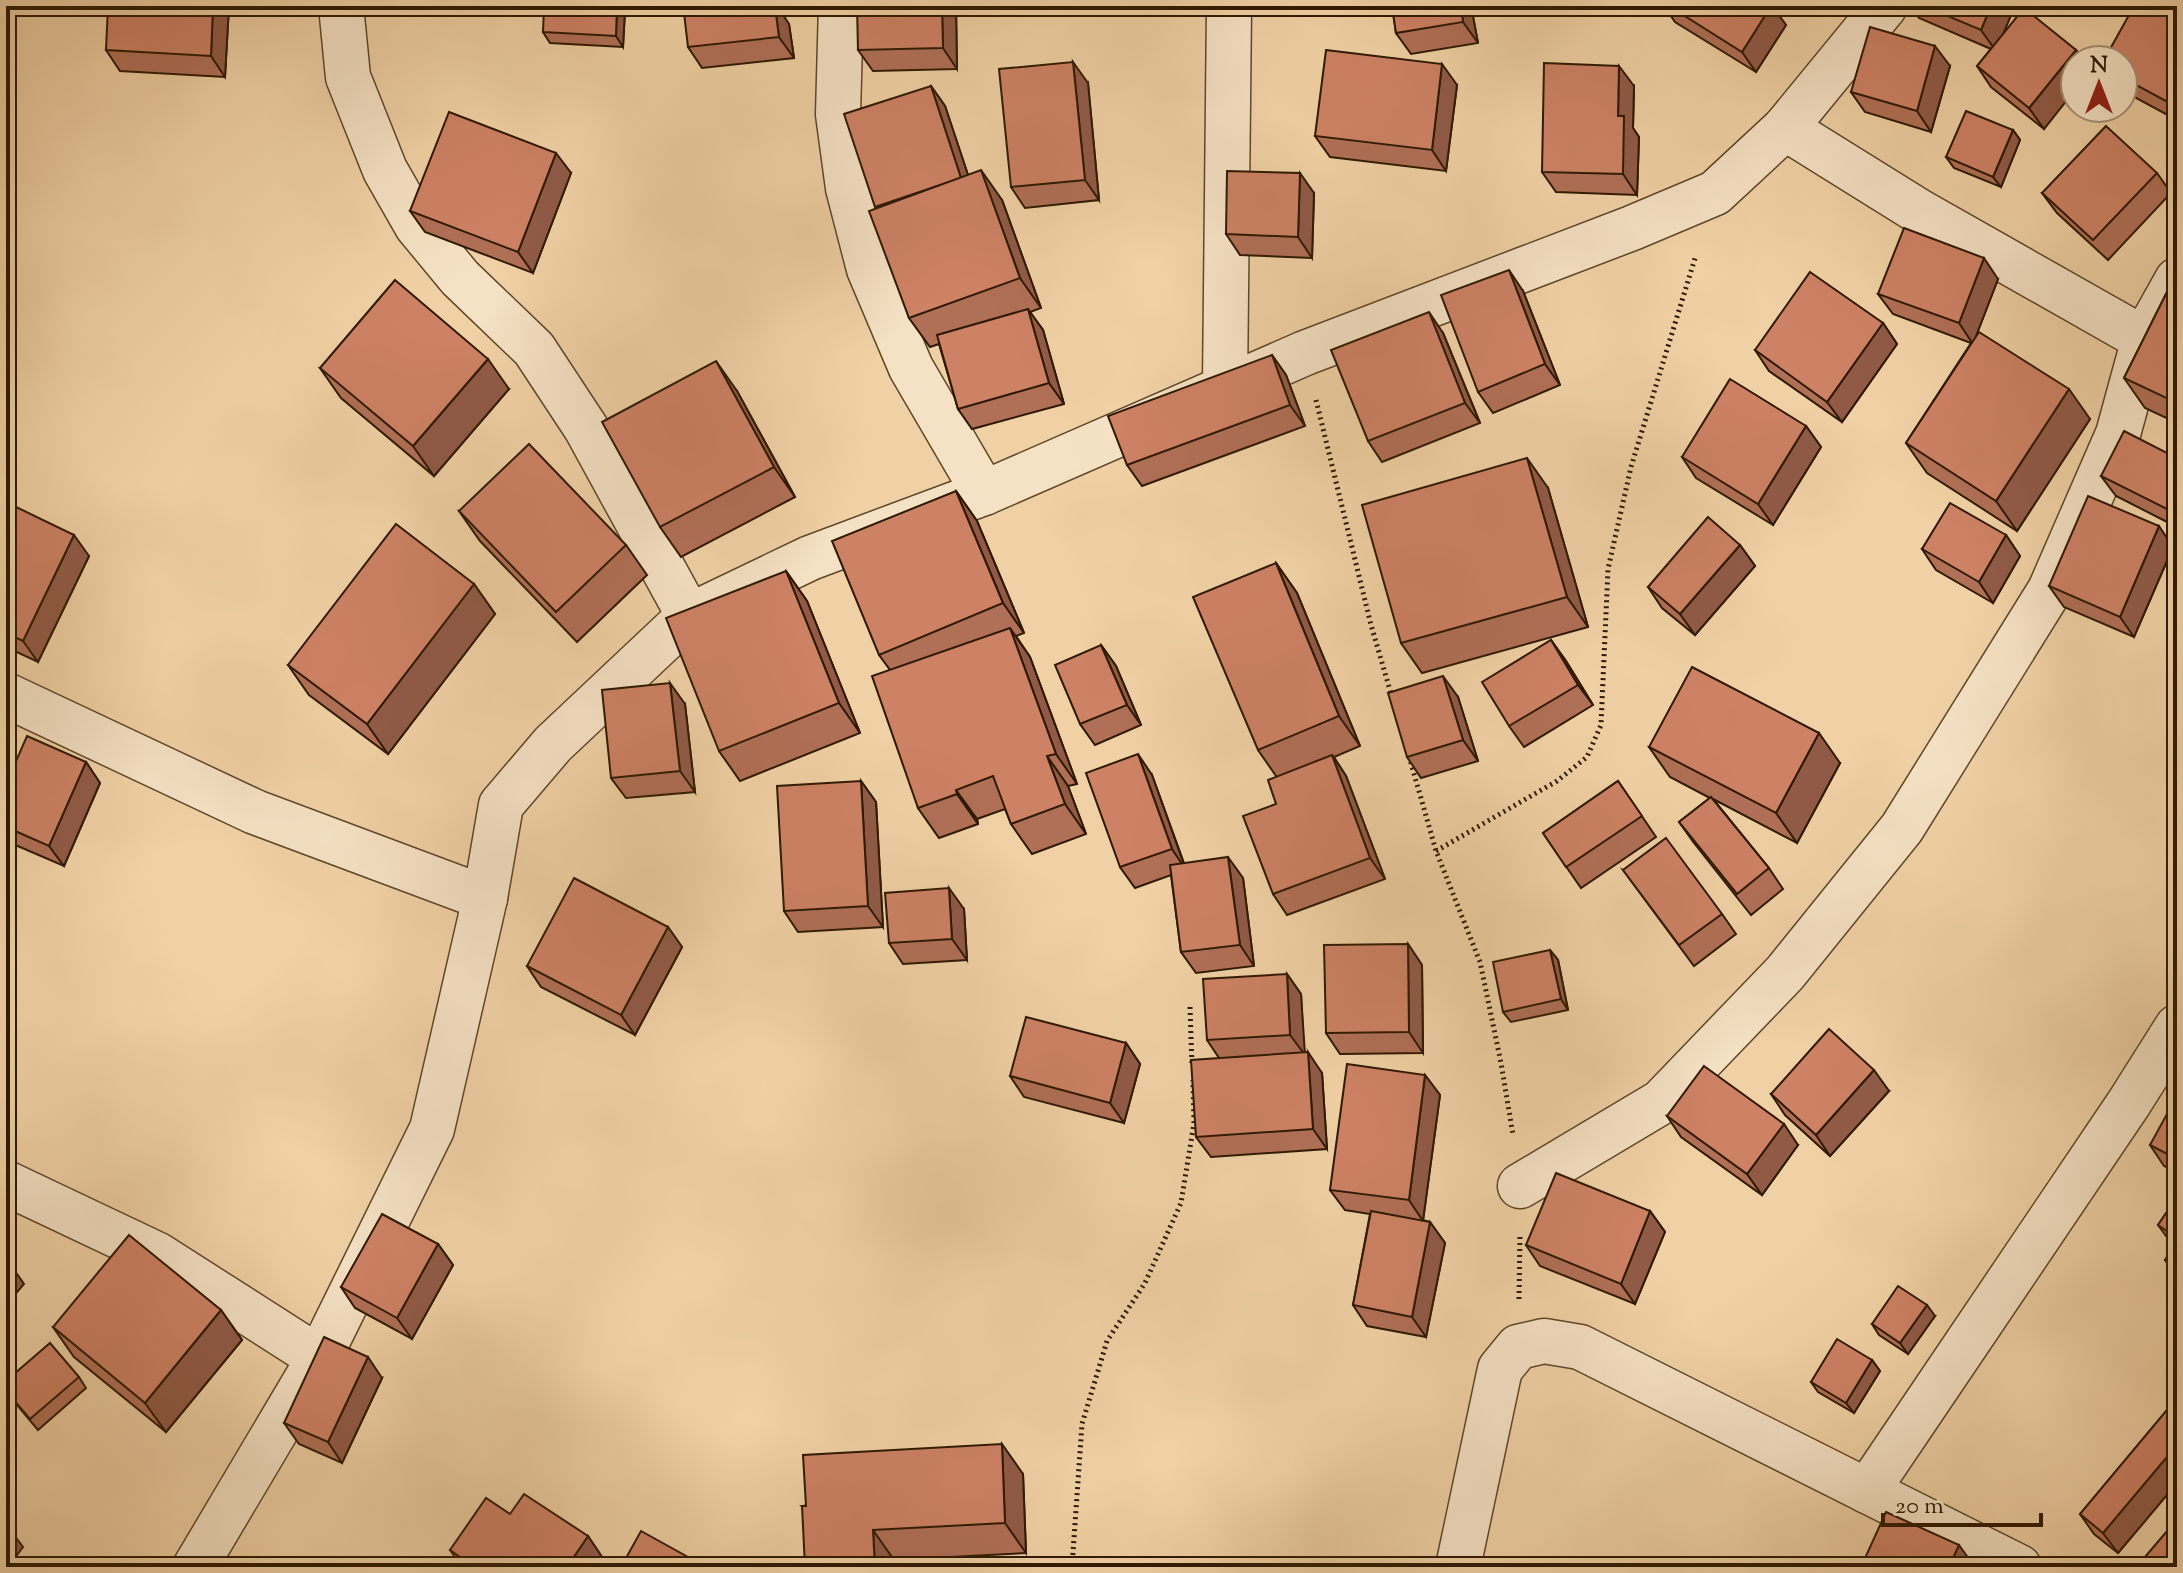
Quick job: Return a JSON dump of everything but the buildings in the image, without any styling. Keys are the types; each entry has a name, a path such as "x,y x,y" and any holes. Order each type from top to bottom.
{"street":[{"path":"341,6 348,77 385,170 417,226 460,278 534,349 586,428 689,616"},
{"path":"841,6 838,114 848,188 869,269 911,368 984,493"},
{"path":"1225,386 1229,6"},
{"path":"195,1567 319,1358 432,1129 485,898 501,805 553,744 689,616 810,558 984,493 1305,353 1632,228 1715,193 1785,128 1885,6"},
{"path":"1785,128 1920,212 2144,339"},
{"path":"1520,1186 1661,1102 1785,973 1902,828 2050,590 2133,440 2144,339 2177,280"},
{"path":"6,695 255,812 485,898"},
{"path":"1867,1491 2177,1027"},
{"path":"6,1183 158,1255 319,1358"},
{"path":"1458,1567 1500,1369 1518,1347 1544,1341 1580,1347 2019,1567"}],"path":[{"path":"1436,851 1557,781 1587,757 1601,725 1608,569 1631,467 1715,193"},
{"path":"1305,353 1371,625 1393,700"},
{"path":"1406,746 1436,851 1480,962 1501,1063 1520,1186 1518,1347"},
{"path":"1072,1567 1082,1424 1107,1341 1145,1283 1181,1203 1194,1123 1190,1007"}]}
